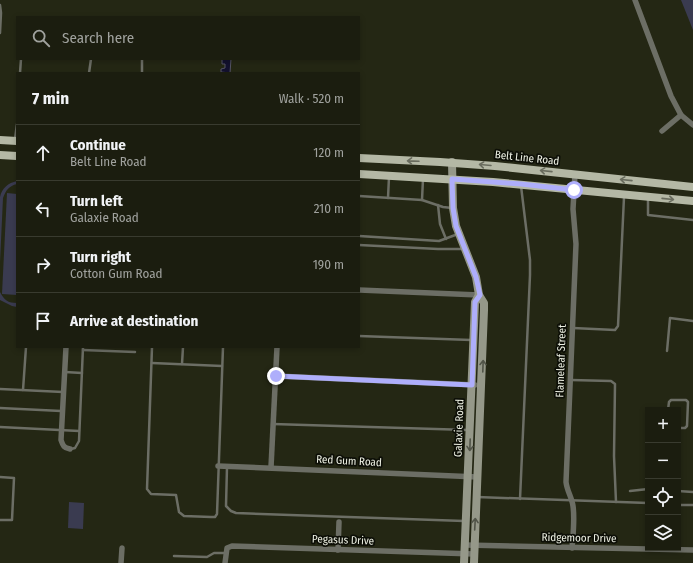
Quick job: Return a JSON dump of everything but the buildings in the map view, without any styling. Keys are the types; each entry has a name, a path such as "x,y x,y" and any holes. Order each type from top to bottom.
{"main road":[{"path":"0,140 16,141"},
{"path":"0,155 16,156"},
{"name":"Belt Line Road","path":"360,158 452,162 693,187"},
{"path":"360,174 521,184 693,201"}],"street":[{"path":"635,0 671,96 681,115 693,125"},
{"path":"662,131 681,115"},
{"name":"Galaxie Road","path":"452,162 453,208 458,233 476,277 480,295 484,303 474,563"},
{"name":"Flameleaf Street","path":"572,548 574,516 566,482 576,244 573,220 575,174"},
{"path":"360,290 480,295"},
{"name":"Galaxie Road","path":"464,563 475,302 480,295"},
{"path":"66,348 61,440 62,445 70,449"},
{"path":"272,468 277,348"},
{"path":"276,376 482,385"},
{"name":"Red Gum Road","path":"218,466 478,477"},
{"path":"338,550 339,522"},
{"name":"Ridgemoor Drive","path":"465,545 693,550"},
{"name":"Pegasus Drive","path":"226,553 227,548 232,546 474,554"},
{"path":"121,563 122,548"},
{"path":"225,563 226,553"}],"lane":[{"path":"0,5 0,33"},
{"path":"20,72 21,60"},
{"path":"90,60 90,72"},
{"path":"142,60 142,72"},
{"path":"388,198 389,175"},
{"path":"422,200 423,177"},
{"path":"520,498 530,275 530,260 521,184"},
{"path":"573,328 615,330 618,326 624,194"},
{"path":"360,196 422,200 453,208"},
{"path":"648,197 648,215 693,220"},
{"path":"438,205 440,224 446,239"},
{"path":"360,236 439,241 458,233"},
{"path":"360,245 438,249 464,247"},
{"path":"667,351 670,318 693,321"},
{"path":"360,336 474,340"},
{"path":"23,390 26,348"},
{"path":"70,449 75,448 78,445 80,431 83,348 135,352"},
{"path":"152,348 147,489 151,494 176,495 179,512 184,516 215,517 217,514 223,348"},
{"path":"182,364 183,348"},
{"path":"152,363 222,366"},
{"path":"65,372 82,373"},
{"path":"571,380 611,381 615,384 614,456 616,502"},
{"path":"0,389 64,392"},
{"path":"668,407 671,400 686,400 688,402 687,426 685,428 681,428"},
{"path":"0,408 62,411"},
{"path":"274,424 470,431"},
{"path":"0,427 80,431"},
{"path":"227,466 226,506 231,511 236,513 466,521"},
{"path":"0,477 14,478 12,520 0,520"},
{"path":"630,491 645,489"},
{"path":"681,491 693,492"},
{"path":"477,497 645,503"},
{"path":"681,505 693,505"},
{"path":"174,556 207,557 214,553 226,553"}],"shaded area":[{"path":"681,0 693,0 693,30"},
{"path":"222,60 231,60 230,72 221,72 221,69 225,68 225,64 222,64"},
{"path":"16,181 16,184 8,189 3,198 0,262 0,197 2,191 11,183"},
{"path":"7,193 16,194 16,295 2,294"},
{"path":"0,292 7,300 16,303 16,307 12,306 0,300"},
{"path":"69,502 84,503 83,529 68,528"}],"route":[{"path":"276,376 472,385 475,302 480,295 476,277 456,226 453,208 452,179 521,184 574,190"}]}
